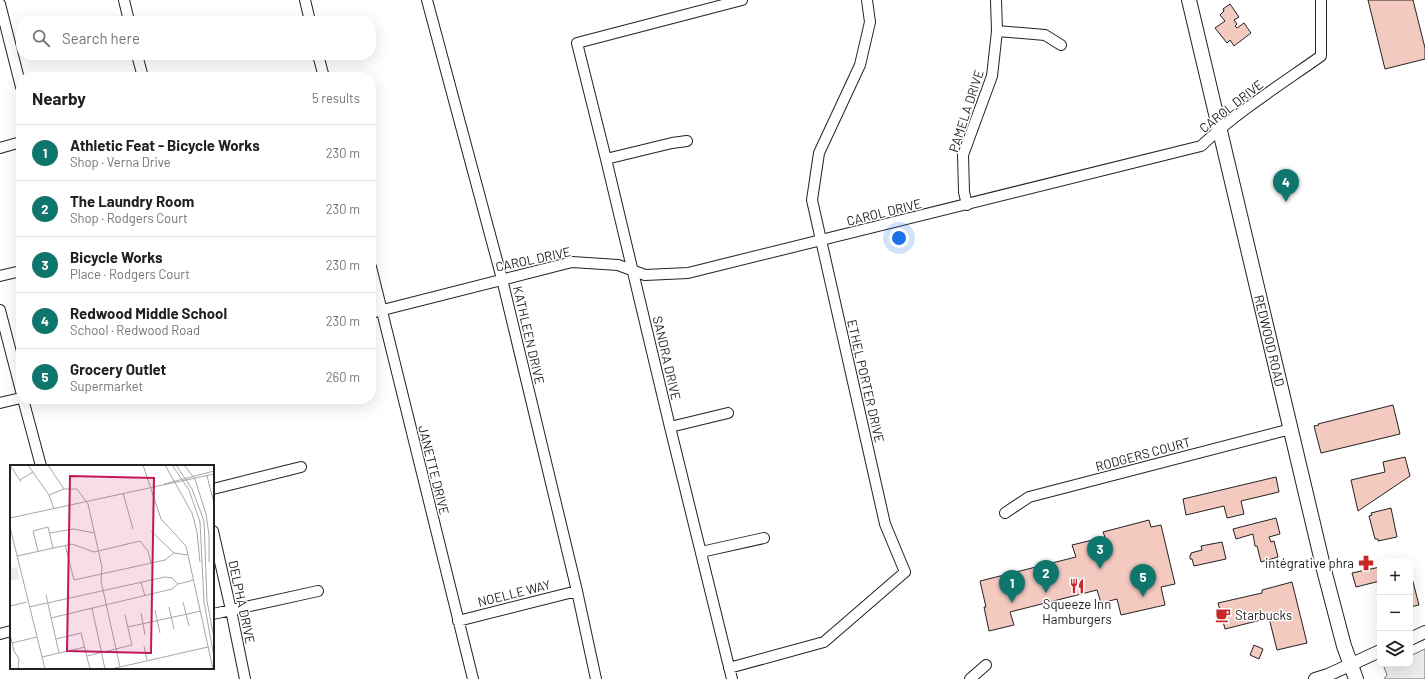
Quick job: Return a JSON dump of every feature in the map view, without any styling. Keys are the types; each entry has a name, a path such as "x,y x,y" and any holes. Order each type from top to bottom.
{"main road":[{"name":"REDWOOD ROAD","path":"1189,0 1324,570 1344,646 1356,679"}],"street":[{"path":"124,0 128,16"},
{"path":"305,0 309,16"},
{"name":"KATHLEEN DRIVE","path":"427,0 502,279 577,591 596,679"},
{"name":"SANDRA DRIVE","path":"732,679 577,43 742,0"},
{"name":"ETHEL PORTER DRIVE","path":"730,668 824,642 905,572 885,524 812,200 820,153 860,65 870,22 866,0"},
{"name":"PAMELA DRIVE","path":"967,205 964,192 964,155 992,76 997,31 996,0"},
{"name":"CAROL DRIVE","path":"376,312 572,262 618,265 645,275 688,274 1201,146 1220,128 1321,56 1321,0"},
{"path":"0,4 17,72"},
{"path":"997,31 1045,35 1061,45"},
{"path":"139,60 142,72"},
{"path":"319,60 323,72"},
{"path":"606,158 687,141"},
{"path":"0,148 16,143"},
{"path":"0,276 16,272"},
{"name":"JANETTE DRIVE","path":"376,287 473,679"},
{"path":"0,310 16,372"},
{"path":"0,403 16,399"},
{"path":"24,404 41,465"},
{"path":"670,427 728,413"},
{"name":"RODGERS COURT","path":"1005,513 1029,497 1283,431 1292,430"},
{"path":"214,489 301,467"},
{"name":"DELPHA DRIVE","path":"214,535 245,679"},
{"path":"701,552 764,538"},
{"path":"214,614 318,591"},
{"name":"NOELLE WAY","path":"458,621 577,591"},
{"path":"0,634 10,631"},
{"path":"1413,638 1425,632"},
{"path":"1315,679 1328,675 1377,652"},
{"path":"970,679 986,665"}],"shaded area":[{"path":"1425,649 1425,679 1384,679 1387,675 1384,667 1413,667 1413,655"}],"building":[{"path":"1368,0 1413,0 1425,48 1425,59 1385,69"},
{"path":"1230,4 1239,17 1234,20 1237,24 1235,26 1237,28 1244,23 1251,33 1234,46 1230,40 1227,43 1215,28 1225,21 1220,15 1224,11 1223,9"},
{"path":"1393,405 1400,434 1321,453 1314,426"},
{"path":"1405,457 1410,476 1358,511 1351,480 1385,472 1383,462"},
{"path":"1276,477 1279,492 1241,501 1244,514 1227,518 1224,506 1186,515 1183,499"},
{"path":"1391,508 1397,537 1378,541 1378,539 1375,539 1369,516 1372,515 1371,513"},
{"path":"1276,518 1280,534 1269,537 1271,542 1274,541 1278,557 1261,562 1257,546 1255,546 1253,534 1236,539 1233,529"},
{"path":"1149,520 1151,527 1161,525 1175,584 1161,587 1165,605 1121,615 1117,599 1101,603 1097,590 1010,612 1014,625 989,631 984,607 986,607 980,581 1076,557 1072,545 1105,537 1103,532"},
{"path":"1222,542 1226,559 1194,566 1192,559 1190,559 1191,553 1202,550 1201,546"},
{"path":"1377,568 1377,582 1356,587 1352,573"},
{"path":"1292,582 1307,643 1277,650 1269,618 1225,629 1218,603 1262,593 1262,590"},
{"path":"1413,582 1419,605 1413,606"},
{"path":"1254,645 1263,649 1259,659 1250,655"}],"place":[{"name":"Redwood Middle School","path":"1286,202"},
{"name":"intégrative phra","path":"1366,563"},
{"name":"Bicycle Works","path":"1100,569"},
{"name":"Squeeze Inn Hamburgers","path":"1077,586"},
{"name":"The Laundry Room","path":"1046,593"},
{"name":"Grocery Outlet","path":"1143,597"},
{"name":"Athletic Feat - Bicycle Works","path":"1012,603"},
{"name":"Starbucks","path":"1223,615"}]}
